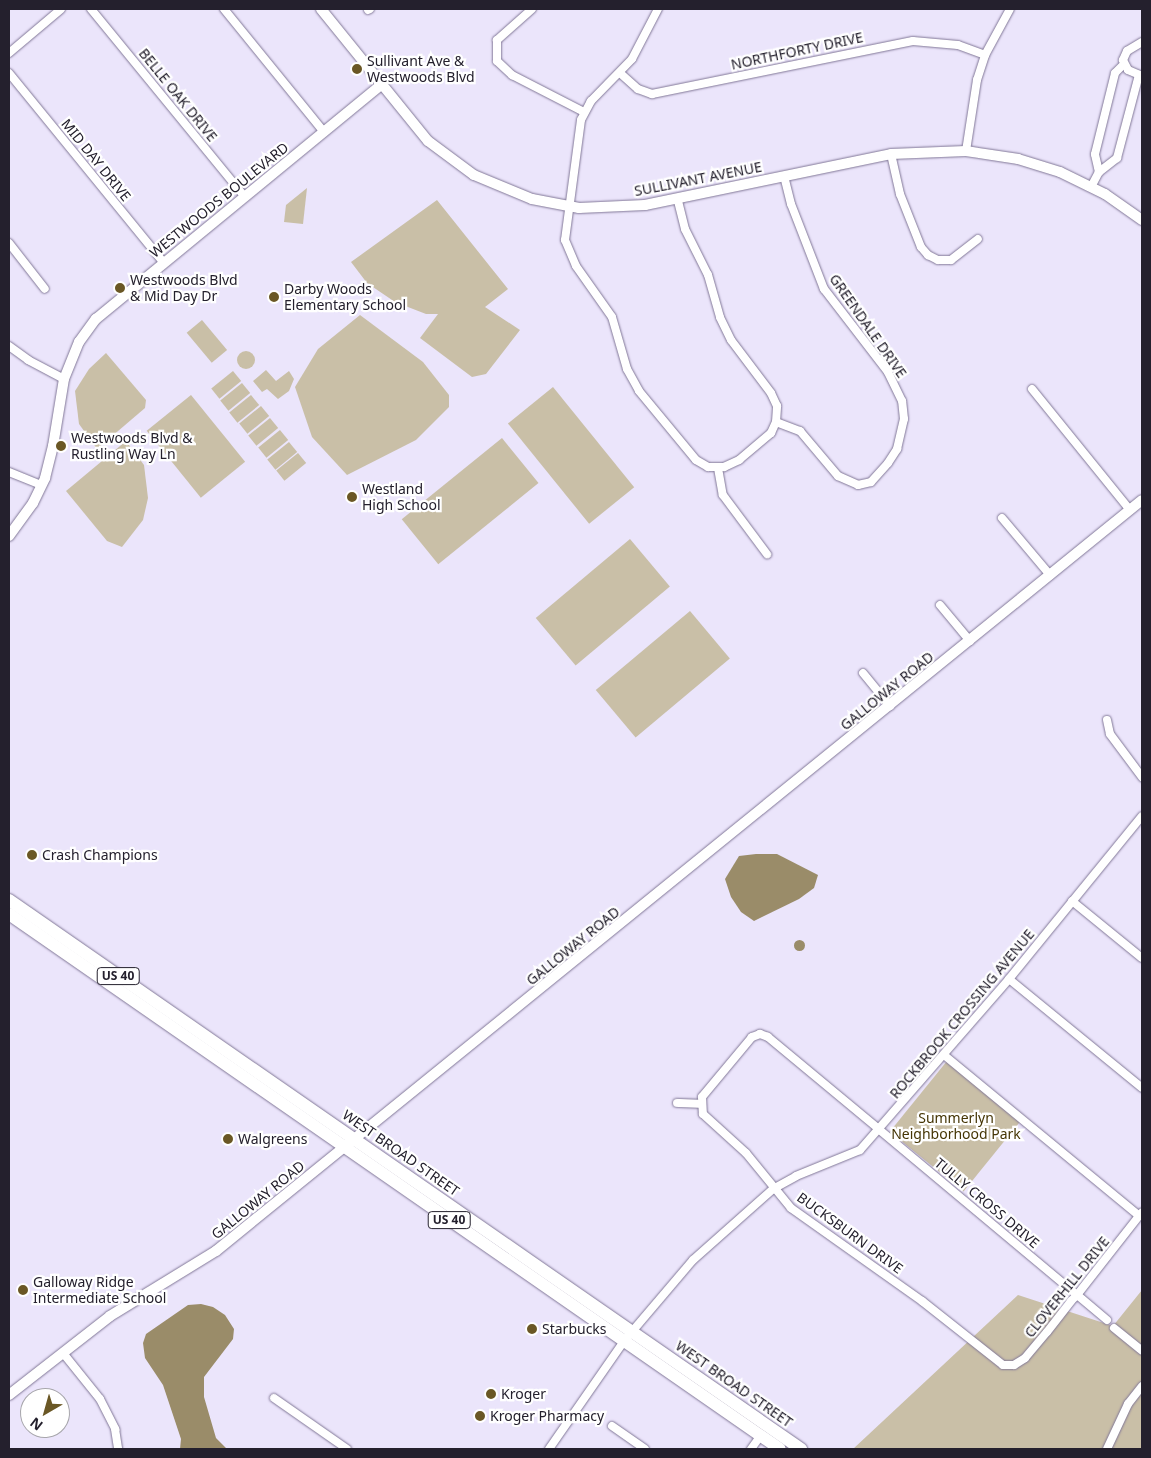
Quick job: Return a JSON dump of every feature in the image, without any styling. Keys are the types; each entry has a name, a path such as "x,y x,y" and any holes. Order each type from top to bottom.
{"main road":[{"name":"WEST BROAD STREET","path":"9,900 349,1143"},
{"name":"WEST BROAD STREET","path":"9,914 349,1143 628,1336 801,1449"},
{"name":"WEST BROAD STREET","path":"628,1336 780,1449"}],"street":[{"path":"9,53 60,9"},
{"name":"BELLE OAK DRIVE","path":"91,9 245,197"},
{"path":"224,9 324,132"},
{"name":"SULLIVANT AVENUE","path":"321,9 428,141 474,175 525,197 568,207 620,207 677,198 891,154 966,150 1032,163 1091,187 1142,220"},
{"path":"532,9 497,40 497,61 512,75 584,112"},
{"path":"658,9 635,54 620,73 599,92 584,112 577,136 565,240 569,254 612,317 632,380 686,450 702,464 718,468 739,460 766,439 776,422 777,406 771,393 731,340 720,317 708,275 685,229 677,198"},
{"path":"966,150 973,96 985,55 1010,9"},
{"name":"NORTHFORTY DRIVE","path":"620,73 638,90 652,94 913,41 958,45 985,55"},
{"path":"1098,172 1095,154 1115,73 1123,65 1127,51 1142,42"},
{"path":"1091,187 1098,172 1117,158 1141,76 1123,65"},
{"name":"MID DAY DRIVE","path":"9,73 164,263"},
{"name":"WESTWOODS BOULEVARD","path":"9,536 22,521 42,485 54,446 64,379 79,342 96,319 381,85"},
{"path":"891,154 900,194 921,247 928,255 938,260 951,260 978,239"},
{"name":"GREENDALE DRIVE","path":"776,422 800,431 838,476 851,484 871,482 888,463 902,434 904,419 899,394 888,372 824,289 791,204 784,176"},
{"path":"10,248 46,289"},
{"path":"9,346 28,360 64,379"},
{"path":"1032,389 1130,510"},
{"path":"718,468 723,495 767,554"},
{"path":"9,472 42,485"},
{"name":"GALLOWAY ROAD","path":"9,1396 110,1316 216,1251 1142,500"},
{"path":"1002,518 1050,576"},
{"path":"940,605 970,641"},
{"path":"863,673 890,706"},
{"path":"1107,720 1110,734 1142,777"},
{"name":"ROCKBROOK CROSSING AVENUE","path":"549,1449 628,1336 693,1260 773,1189 796,1176 849,1156 880,1130 1009,979 1142,816"},
{"path":"1135,824 1142,830"},
{"path":"1072,901 1142,958"},
{"path":"1009,979 1142,1088"},
{"name":"TULLY CROSS DRIVE","path":"701,1104 710,1084 756,1034 768,1037 1107,1320"},
{"path":"944,1055 1141,1214"},
{"path":"677,1103 701,1104"},
{"name":"BUCKSBURN DRIVE","path":"701,1104 703,1114 746,1153 773,1189 791,1208 922,1301 1003,1365"},
{"name":"CLOVERHILL DRIVE","path":"1003,1365 1014,1365 1025,1358 1141,1214"},
{"path":"1114,1328 1142,1352"},
{"path":"63,1353 100,1399 115,1430 118,1449"},
{"path":"1107,1449 1128,1404 1142,1386"},
{"path":"274,1398 342,1448"},
{"path":"612,1426 645,1449"},
{"path":"751,1449 760,1435"}],"green space":[{"path":"307,188 303,224 284,222 286,205"},
{"path":"437,200 508,289 485,307 520,330 486,374 472,377 420,338 438,314 426,314 395,302 367,283 351,262"},
{"path":"360,315 423,362 449,395 449,407 416,440 347,475 312,437 295,387 318,349"},
{"path":"202,320 227,350 212,363 187,333"},
{"path":"246,351 252,354 255,360 252,366 246,369 240,366 237,360 240,354"},
{"path":"106,353 146,400 145,408 97,449 79,424 75,391 89,369"},
{"path":"266,370 276,381 289,371 294,379 289,391 278,399 267,389 262,392 253,381"},
{"path":"233,371 241,381 219,399 211,389"},
{"path":"242,383 250,393 228,411 220,401"},
{"path":"553,387 634,487 589,524 508,424"},
{"path":"191,395 245,462 201,498 147,431"},
{"path":"251,395 259,405 237,423 229,413"},
{"path":"261,406 269,416 247,434 239,424"},
{"path":"270,418 278,428 256,446 248,436"},
{"path":"280,430 288,440 266,458 258,448"},
{"path":"502,438 539,483 438,564 402,519"},
{"path":"126,441 144,465 148,498 143,520 122,547 107,541 66,491"},
{"path":"289,442 297,452 275,470 267,460"},
{"path":"298,453 306,463 284,481 276,471"},
{"path":"630,539 670,586 576,666 536,618"},
{"path":"690,611 730,658 636,738 596,690"},
{"name":"Summerlyn Neighborhood Park","path":"947,1061 1021,1121 964,1192 890,1132"},
{"path":"1142,1290 1142,1449 853,1449 1018,1295 1113,1326"}],"shaded area":[{"path":"777,854 818,875 814,888 799,899 754,921 741,912 731,897 725,879 739,856"},
{"path":"799,939 805,945 799,951 793,945"},
{"path":"201,1304 213,1307 225,1315 234,1329 233,1339 204,1377 204,1397 216,1438 227,1449 180,1449 181,1439 163,1385 145,1358 143,1343 146,1334 188,1305"}],"place":[{"name":"Sullivant Ave & Westwoods Blvd","path":"357,69"},
{"name":"Westwoods Blvd & Mid Day Dr","path":"120,288"},
{"name":"Darby Woods Elementary School","path":"274,297"},
{"name":"Westwoods Blvd & Rustling Way Ln","path":"61,446"},
{"name":"Westland High School","path":"352,497"},
{"name":"Crash Champions","path":"32,855"},
{"name":"Walgreens","path":"228,1139"},
{"name":"Galloway Ridge Intermediate School","path":"23,1290"},
{"name":"Starbucks","path":"532,1329"},
{"name":"Kroger","path":"491,1394"},
{"name":"Kroger Pharmacy","path":"480,1416"}]}
